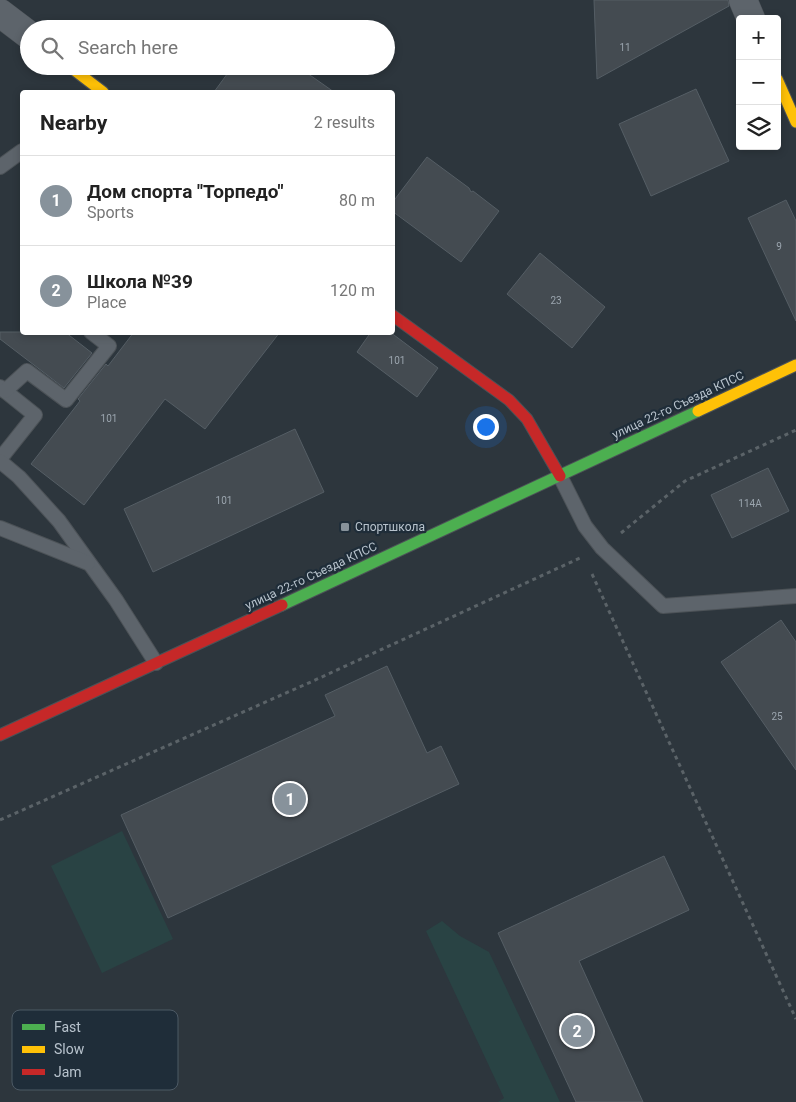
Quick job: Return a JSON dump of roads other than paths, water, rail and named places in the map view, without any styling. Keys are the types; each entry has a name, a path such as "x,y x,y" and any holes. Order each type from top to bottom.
{"main road":[{"path":"79,75 96,90"},
{"path":"781,88 796,122"},
{"path":"395,317 509,400 527,418 560,476"},
{"name":"улица 22-го Съезда КПСС","path":"0,735 796,365"}],"street":[{"path":"743,0 749,15"},
{"path":"0,13 20,28"}],"lane":[{"path":"0,167 20,152"},
{"path":"95,335 108,346 66,400 27,371 2,389 35,415 0,460 19,477 59,521 116,600 156,663"},
{"path":"560,476 585,526 602,548 663,606 796,596"},
{"path":"0,528 88,563"}],"place":[{"name":"Спортшкола","path":"345,527"},
{"name":"Дом спорта \"Торпедо\"","path":"290,799"},
{"name":"Школа №39","path":"577,1031"}]}
